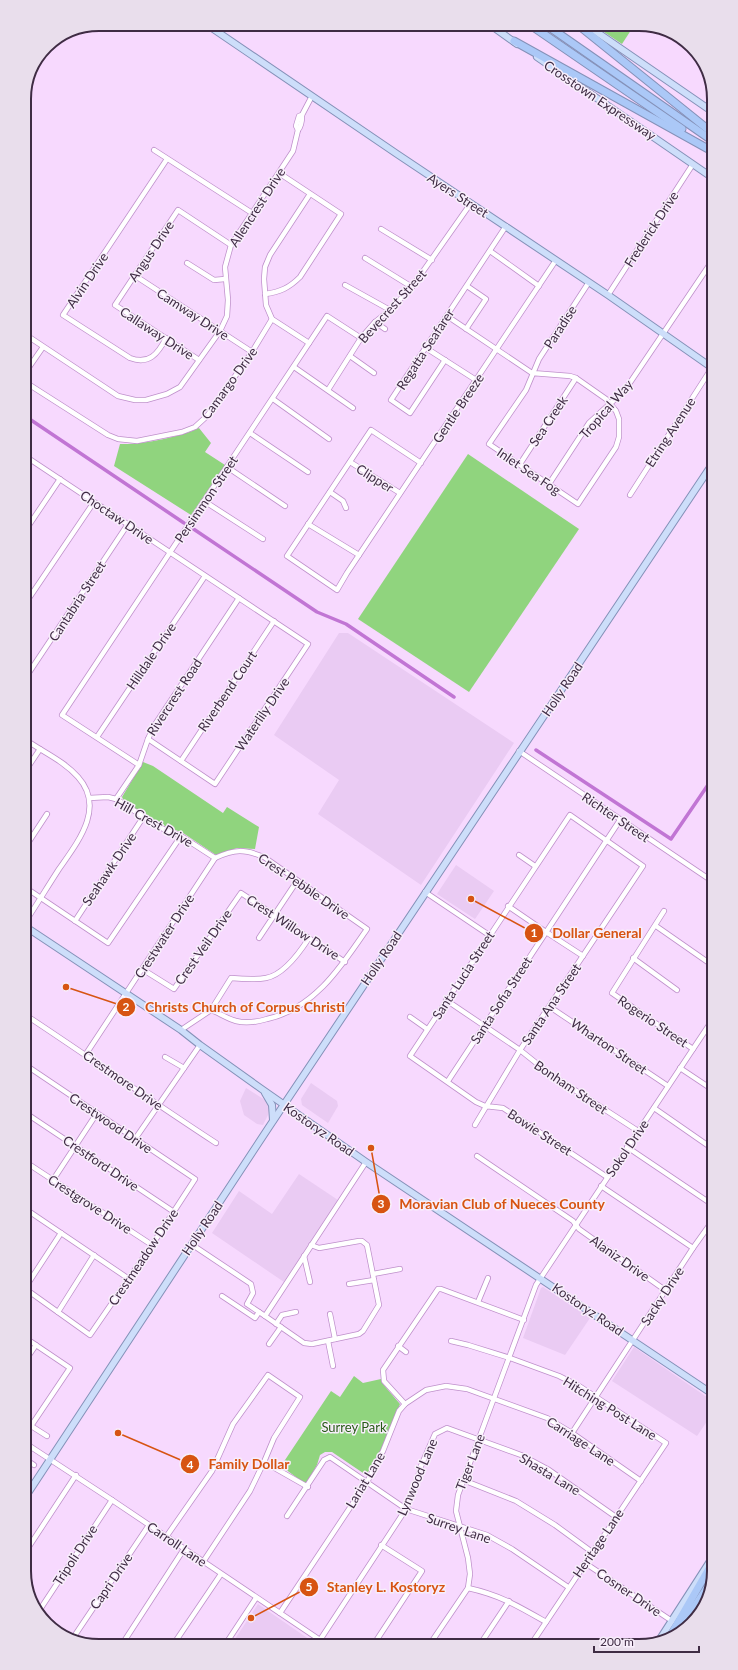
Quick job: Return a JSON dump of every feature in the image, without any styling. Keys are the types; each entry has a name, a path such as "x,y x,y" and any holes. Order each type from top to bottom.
{"highway":[{"name":"Crosstown Expressway","path":"539,31 707,147"},
{"path":"555,31 707,137"},
{"path":"586,31 707,129"},
{"path":"514,41 707,147"},
{"path":"674,1629 707,1572"},
{"path":"685,1621 703,1594"}],"main road":[{"name":"Ayers Street","path":"216,31 589,282 707,365"},
{"name":"Crosstown Expressway","path":"499,31 707,174"},
{"path":"595,31 707,108"},
{"name":"Holly Road","path":"31,1488 191,1244 425,892 707,472"},
{"name":"Kostoryz Road","path":"31,930 181,1030 284,1105 366,1162 707,1390"},
{"path":"263,1090 272,1105 273,1122"},
{"path":"663,1634 707,1566"}],"street":[{"name":"Allencrest Drive","path":"31,338 118,396 135,400 146,400 167,394 180,387 220,331 227,316 228,300 225,268 231,245 293,151 298,130 296,126 298,116 302,115 312,96"},
{"path":"154,150 252,213"},
{"name":"Alvin Drive","path":"166,338 158,353 139,362 130,358 63,315 167,159"},
{"name":"Frederick Drive","path":"608,295 693,164"},
{"path":"265,294 276,293 294,284 341,214 279,173"},
{"path":"309,343 272,319 267,311 265,294 265,267 270,255 310,194"},
{"name":"Bevecrest Street","path":"328,390 361,338 375,322 390,310 412,287 471,203"},
{"name":"Angus Drive","path":"115,305 178,210 231,245"},
{"name":"Regatta Seafarer","path":"445,360 410,413 391,400 506,226"},
{"path":"381,229 432,260"},
{"path":"490,251 539,286"},
{"path":"365,258 412,287"},
{"name":"Gentle Breeze","path":"308,524 287,556 338,590 359,555 556,260"},
{"path":"187,263 214,280 225,279"},
{"name":"Tropical Way","path":"549,484 589,423 625,390 707,268"},
{"name":"Camway Drive","path":"134,275 252,352"},
{"name":"Paradise","path":"532,373 543,352 589,282"},
{"path":"345,285 390,310"},
{"path":"466,329 486,299 467,286"},
{"name":"Callaway Drive","path":"115,305 198,360"},
{"name":"Persimmon Street","path":"96,737 62,715 170,552 327,316 361,338"},
{"path":"447,316 532,373 562,375 576,378 611,404"},
{"name":"Camargo Drive","path":"31,386 108,435 118,439 137,441 182,432 195,427 207,416 252,352 272,319"},
{"path":"375,322 385,329"},
{"path":"31,364 43,347"},
{"path":"426,348 476,380"},
{"path":"350,356 374,373"},
{"path":"294,367 353,408"},
{"name":"Inlet Sea Fog","path":"532,373 526,390 490,444 578,504 616,447 619,437 619,418 611,404"},
{"name":"Etring Avenue","path":"630,494 707,374"},
{"name":"Sea Creek","path":"520,464 576,378"},
{"path":"273,399 329,439"},
{"path":"359,555 308,524 371,430 421,463"},
{"path":"250,433 308,472"},
{"name":"Choctaw Drive","path":"31,460 308,644"},
{"name":"Clipper","path":"350,462 400,493"},
{"path":"227,467 286,506"},
{"path":"31,522 60,479"},
{"path":"330,492 344,501 346,508"},
{"path":"204,501 263,539"},
{"path":"31,596 94,502"},
{"name":"Cantabria Street","path":"31,670 128,524"},
{"name":"Hilldale Drive","path":"96,737 205,576"},
{"name":"Rivercrest Road","path":"116,799 139,765 154,726 239,598"},
{"name":"Riverbend Court","path":"181,761 274,621"},
{"name":"Waterlily Drive","path":"181,761 215,784 308,644"},
{"path":"96,737 139,765"},
{"path":"148,739 181,761"},
{"path":"31,743 79,777 90,798 90,811 83,833 31,913"},
{"path":"31,762 40,749"},
{"name":"Richter Street","path":"519,751 707,878"},
{"name":"Hill Crest Drive","path":"90,798 108,797 116,799 161,828 181,836 215,858"},
{"path":"31,838 47,814"},
{"name":"Santa Lucia Street","path":"410,1056 508,906 570,815 606,840"},
{"name":"Seahawk Drive","path":"75,921 144,816"},
{"name":"Santa Sofia Street","path":"448,1080 620,820"},
{"path":"31,891 108,943 181,836"},
{"name":"Santa Ana Street","path":"475,1125 485,1106 520,1050 643,866 606,840"},
{"name":"Crest Pebble Drive","path":"215,858 240,850 252,852 264,857 367,930 345,962"},
{"path":"518,855 535,866"},
{"name":"Crestwater Drive","path":"86,1054 127,995 142,969 215,858"},
{"path":"259,938 297,881"},
{"path":"425,892 490,935"},
{"name":"Crest Veil Drive","path":"142,969 174,989 241,893"},
{"name":"Crest Willow Drive","path":"241,893 345,962"},
{"path":"508,906 583,956"},
{"path":"664,912 633,958 677,990"},
{"path":"656,926 707,962"},
{"path":"181,1030 211,1010 231,978 267,978 284,968 296,957 309,938"},
{"name":"Rogerio Street","path":"633,958 612,993 693,1049"},
{"path":"211,1010 236,1021 252,1023 276,1017 302,1005 324,986 345,962"},
{"name":"Bonham Street","path":"446,1000 520,1050 550,1074 638,1131"},
{"name":"Wharton Street","path":"550,1007 668,1086"},
{"path":"410,1017 427,1029"},
{"name":"Crestmore Drive","path":"31,1019 86,1054 158,1105 216,1143"},
{"name":"Sokol Drive","path":"540,1277 707,1028"},
{"path":"135,1139 200,1045"},
{"name":"Bowie Street","path":"410,1056 448,1080 476,1102 485,1106 503,1108 607,1177"},
{"path":"165,1057 184,1068"},
{"path":"680,1068 707,1086"},
{"name":"Crestwood Drive","path":"31,1069 195,1179"},
{"path":"654,1108 707,1146"},
{"path":"53,1180 97,1113"},
{"name":"Crestford Drive","path":"31,1117 174,1212"},
{"path":"627,1147 707,1201"},
{"name":"Alaniz Drive","path":"477,1156 666,1290"},
{"path":"265,1316 366,1162"},
{"name":"Crestgrove Drive","path":"31,1166 152,1245"},
{"name":"Crestmeadow Drive","path":"58,1312 90,1334 129,1279 195,1179"},
{"path":"601,1186 693,1248"},
{"path":"31,1214 129,1279"},
{"name":"Sacky Drive","path":"572,1433 693,1248 707,1232"},
{"path":"31,1280 61,1233"},
{"path":"247,1304 304,1343 312,1344 328,1341 359,1334 363,1331 379,1306 367,1245 362,1242 318,1248 311,1245"},
{"path":"191,1244 251,1284 253,1293 247,1304 242,1309"},
{"path":"31,1293 58,1312 94,1255"},
{"path":"304,1256 310,1282"},
{"path":"348,1284 400,1270"},
{"name":"Tiger Lane","path":"468,1588 470,1574 468,1558 456,1511 458,1495 524,1320 531,1296 540,1277"},
{"path":"478,1302 488,1278"},
{"path":"405,1404 384,1382 383,1370 438,1289 478,1302 524,1320"},
{"path":"222,1296 255,1318 259,1312"},
{"path":"269,1344 282,1315 296,1312"},
{"path":"330,1314 335,1339"},
{"path":"328,1341 333,1366"},
{"name":"Hitching Post Lane","path":"452,1341 510,1358 559,1376 579,1386 666,1443"},
{"path":"31,1342 70,1368 31,1424"},
{"path":"31,1352 36,1345"},
{"path":"398,1346 406,1352"},
{"path":"166,1537 212,1471 233,1424 268,1375 300,1396 274,1438 250,1491 203,1562"},
{"name":"Lariat Lane","path":"280,1613 367,1482 383,1451 400,1411 405,1404 426,1390 446,1386 467,1389 495,1398"},
{"name":"Carriage Lane","path":"495,1398 547,1418 572,1433 641,1481"},
{"path":"31,1426 47,1436"},
{"name":"Lynwood Lane","path":"321,1639 406,1509 414,1490 421,1466 435,1434 447,1428 478,1440"},
{"name":"Shasta Lane","path":"478,1440 521,1455 549,1470 616,1517"},
{"name":"Heritage Lane","path":"535,1639 568,1587 666,1443"},
{"name":"Carroll Lane","path":"31,1446 319,1639"},
{"name":"Surrey Lane","path":"308,1487 324,1460 330,1457 406,1509 487,1535 512,1549 568,1587"},
{"path":"264,1462 308,1487 287,1516"},
{"path":"31,1543 76,1475"},
{"path":"463,1480 516,1502 555,1525 592,1552"},
{"name":"Tripoli Drive","path":"41,1608 112,1500"},
{"name":"Capri Drive","path":"75,1634 149,1525"},
{"path":"377,1639 422,1571 382,1545"},
{"path":"126,1639 184,1549"},
{"name":"Cosner Drive","path":"585,1563 672,1621"},
{"path":"177,1639 221,1574"},
{"path":"433,1639 468,1588 489,1593 509,1601 546,1622"},
{"path":"229,1639 256,1598"},
{"path":"484,1639 509,1601"}],"shaded area":[{"path":"339,633 348,633 514,743 421,885 318,814 339,780 274,735"},
{"path":"456,865 494,891 475,919 437,894"},
{"path":"311,1083 337,1101 338,1106 328,1123 302,1105 301,1099"},
{"path":"246,1088 265,1100 269,1105 268,1115 263,1125 257,1124 244,1115 240,1101"},
{"path":"299,1174 338,1200 284,1282 212,1233 239,1191 272,1214"},
{"path":"543,1287 590,1318 565,1355 523,1338 541,1288"},
{"path":"634,1347 707,1397 707,1421 697,1436 612,1381"},
{"path":"258,1604 309,1639 235,1639"}],"green space":[{"path":"602,31 630,31 622,44"},
{"path":"199,428 211,443 205,452 225,465 191,515 114,466 120,444 160,440"},
{"path":"468,454 579,529 469,692 358,619"},
{"path":"143,762 153,766 223,813 227,807 259,827 255,849 237,848 216,855 183,833 158,823 124,801 122,797"},
{"name":"Surrey Park","path":"354,1376 363,1383 381,1379 382,1383 400,1404 377,1459 366,1475 332,1452 325,1452 320,1455 317,1465 307,1482 304,1483 281,1466 331,1391 340,1397"}],"waterway":[{"path":"31,420 184,523"},
{"path":"192,528 317,612 346,624 454,697"},
{"path":"536,750 671,839 707,786"}],"place":[{"name":"Dollar General","path":"471,899"},
{"name":"Christs Church of Corpus Christi","path":"66,987"},
{"name":"Moravian Club of Nueces County","path":"371,1148"},
{"name":"Family Dollar","path":"118,1433"},
{"name":"Stanley L. Kostoryz","path":"251,1618"}]}
